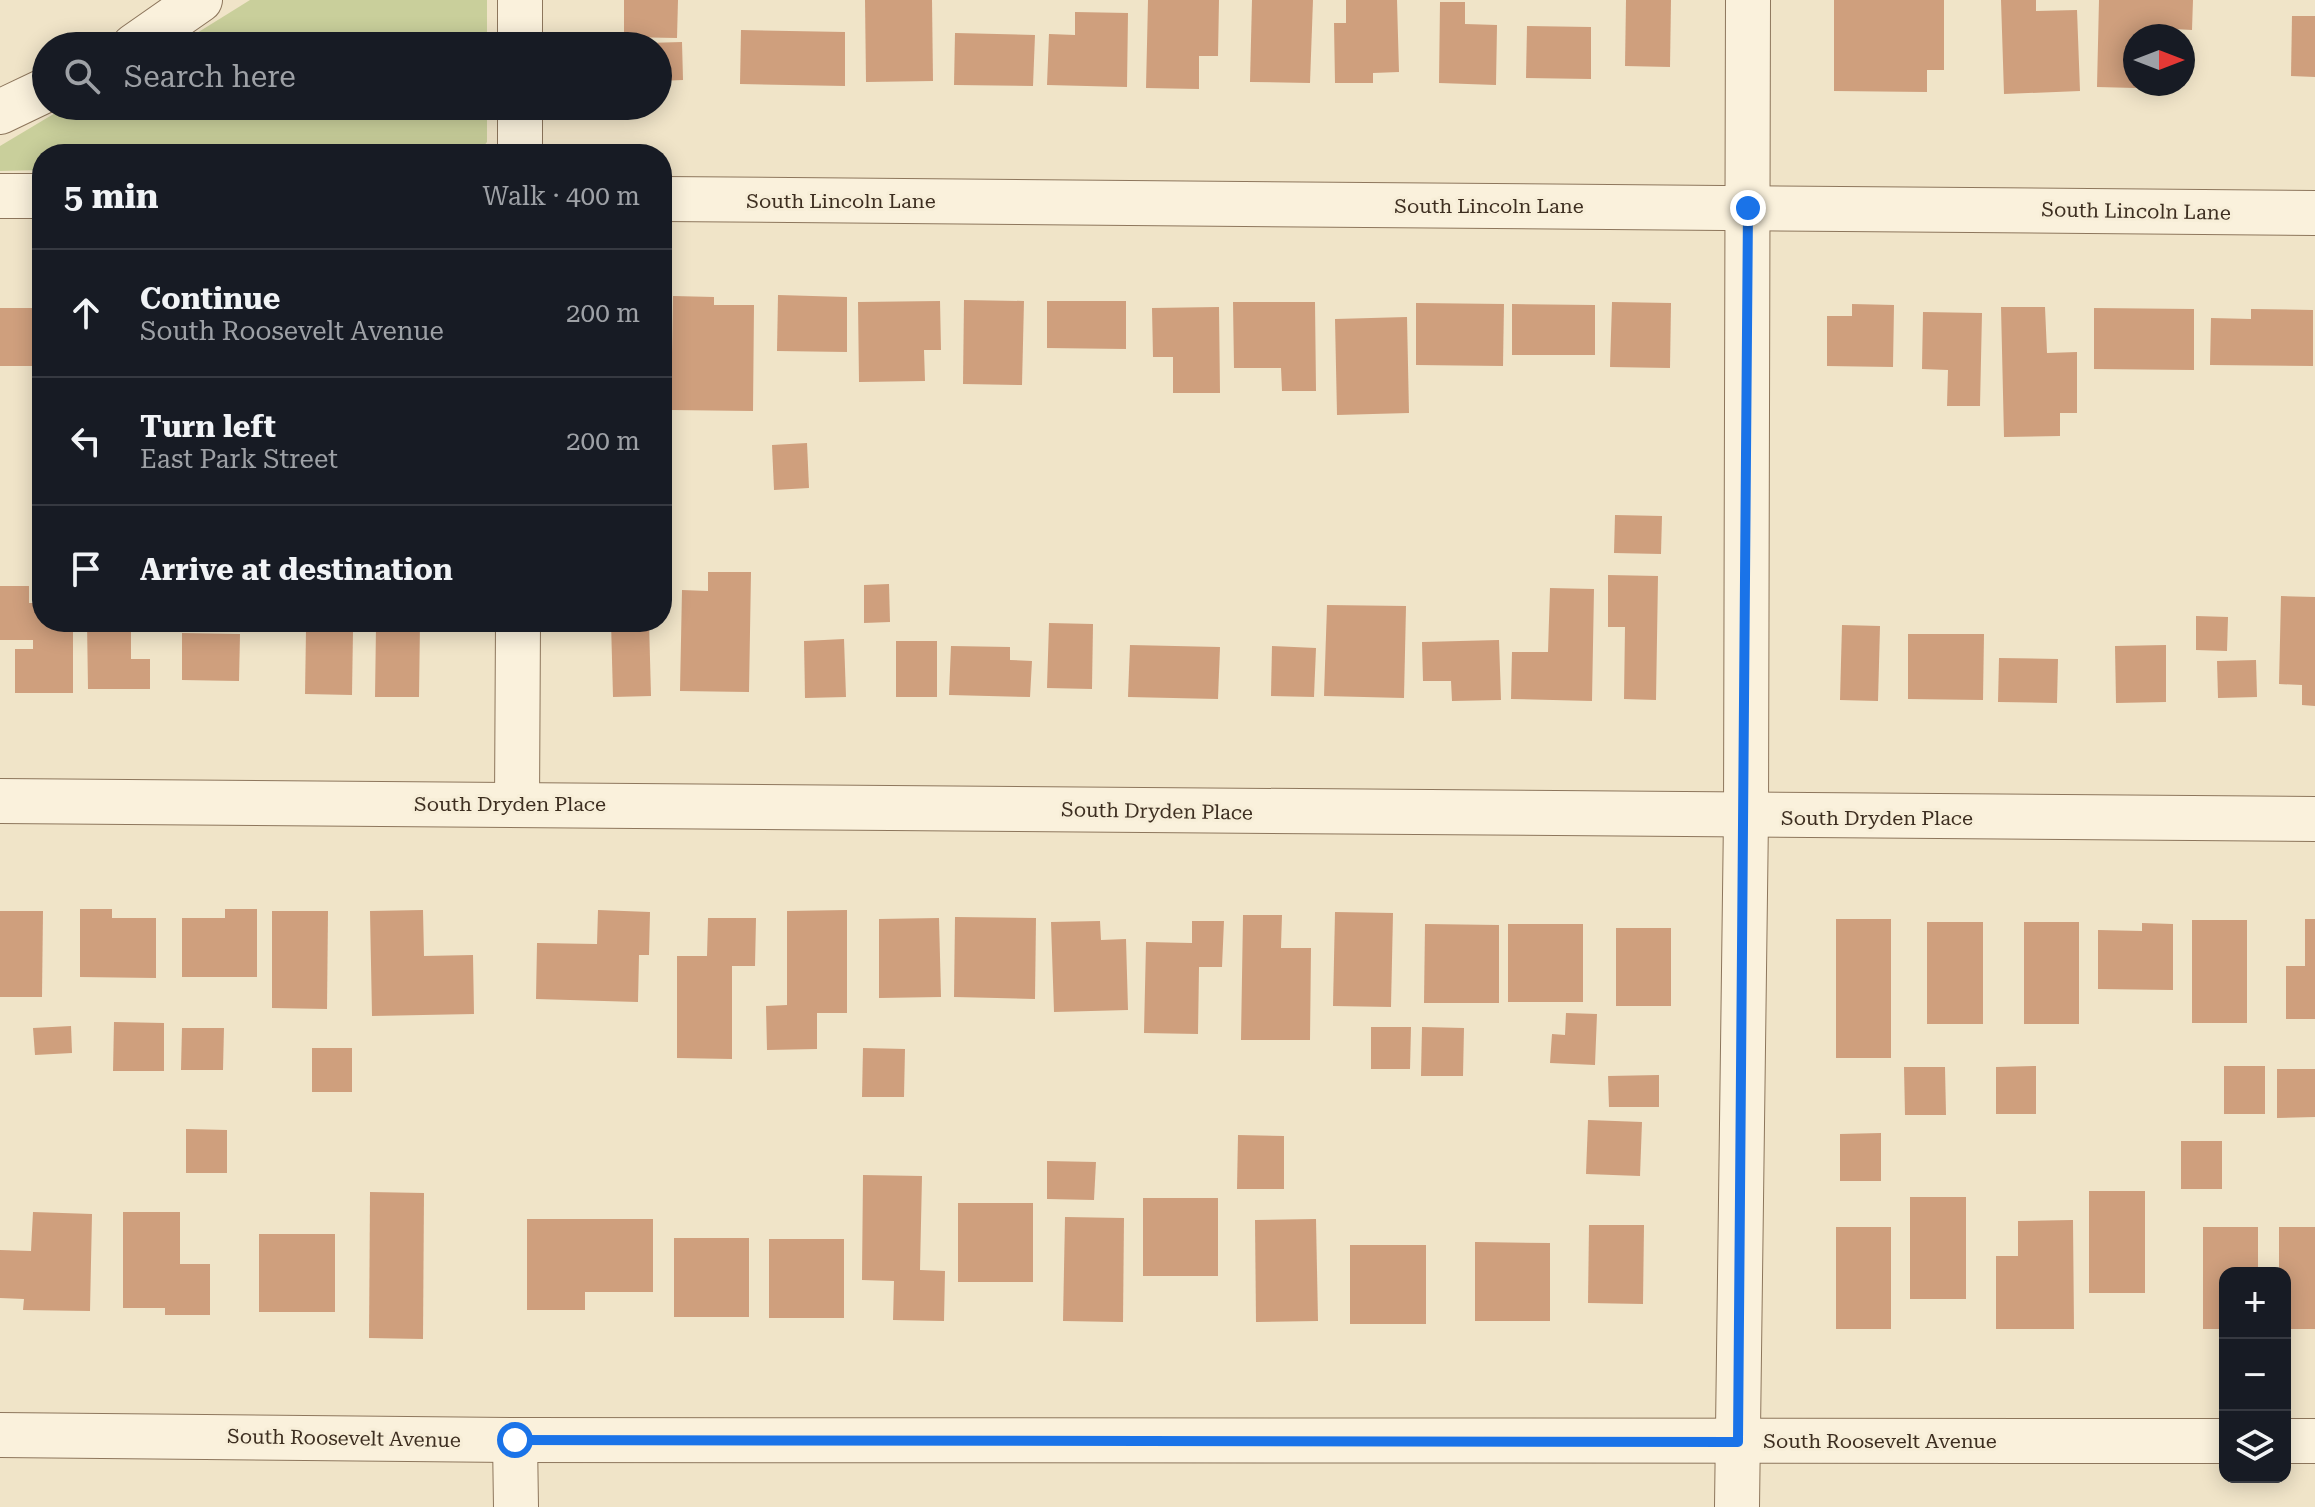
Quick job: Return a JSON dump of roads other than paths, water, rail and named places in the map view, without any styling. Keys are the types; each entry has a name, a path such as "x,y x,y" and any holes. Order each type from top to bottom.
{"street":[{"path":"154,32 200,0"},
{"path":"520,0 520,32"},
{"path":"1737,1507 1746,817 1748,0"},
{"path":"0,112 32,97"},
{"path":"520,120 520,144"},
{"path":"0,196 32,196"},
{"name":"South Lincoln Lane","path":"672,199 2315,213"},
{"path":"517,804 518,632"},
{"name":"South Dryden Place","path":"0,801 1746,817 2315,819"},
{"name":"South Roosevelt Avenue","path":"0,1435 515,1440 2219,1441"},
{"path":"515,1440 516,1507"},
{"path":"2291,1441 2315,1441"}]}
